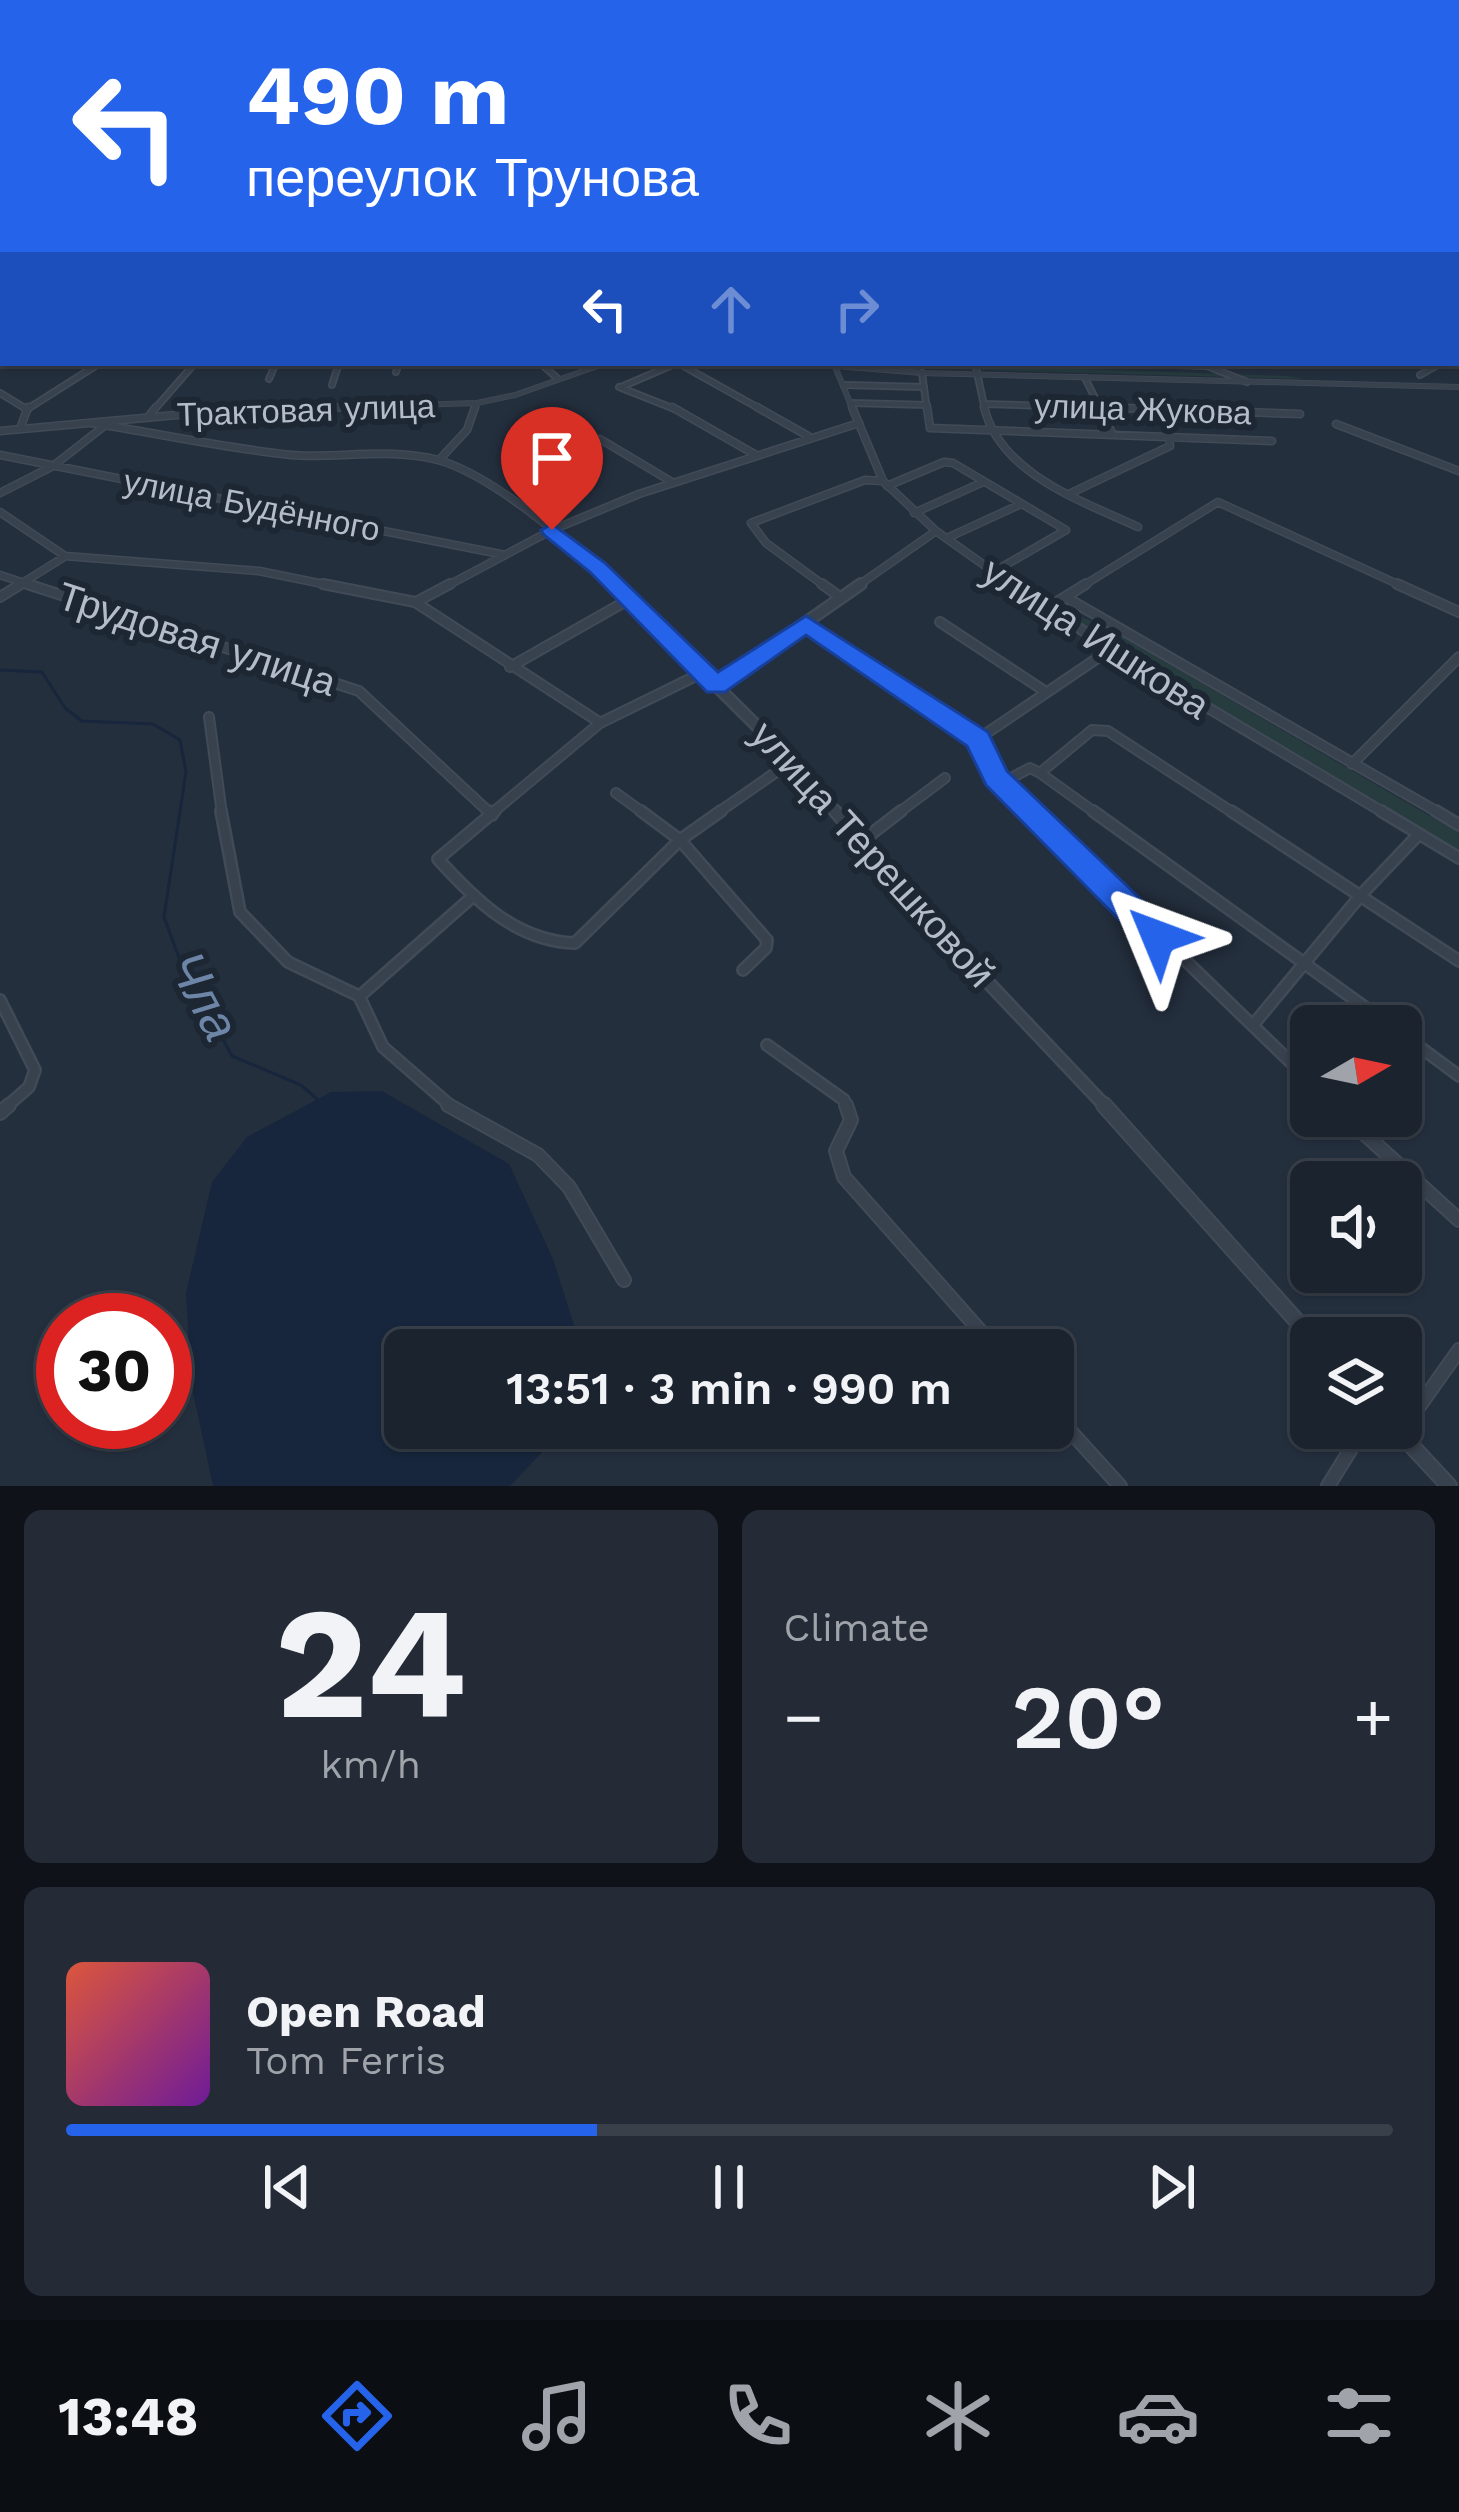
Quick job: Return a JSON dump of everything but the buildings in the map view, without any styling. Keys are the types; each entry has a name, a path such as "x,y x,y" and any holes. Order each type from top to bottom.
{"street":[{"path":"20,429 29,408 95,366"},
{"path":"148,417 192,366"},
{"path":"268,379 274,366"},
{"path":"332,386 338,366"},
{"path":"396,372 398,366"},
{"path":"543,366 557,378"},
{"name":"Трактовая улица","path":"0,431 148,417 477,403 527,392 595,366"},
{"path":"671,366 619,387 666,404 756,454"},
{"path":"683,366 809,436"},
{"path":"818,366 1459,387"},
{"path":"976,366 990,431 1002,449 1070,494 1138,527"},
{"path":"1207,366 1247,382"},
{"path":"1420,375 1436,366"},
{"name":"улица Ишкова","path":"836,369 885,484 990,574 1108,651 1459,858"},
{"path":"922,373 930,428 1272,441"},
{"path":"1085,378 1113,435"},
{"path":"844,385 924,387"},
{"path":"0,393 29,408"},
{"path":"439,460 467,430 477,403"},
{"path":"851,403 927,405"},
{"name":"улица Жукова","path":"985,404 1300,414"},
{"name":"улица Терешковой","path":"91,423 294,455 371,453 439,460 495,489 552,530 598,567 791,761 933,925 1054,1049 1293,1317"},
{"path":"415,602 552,530 673,482 860,423"},
{"path":"1336,424 1459,471"},
{"path":"0,493 53,466 103,427"},
{"path":"1070,494 1170,446 1169,438"},
{"path":"600,439 673,482"},
{"name":"улица Будённого","path":"0,455 505,555"},
{"path":"840,597 792,565 751,523 865,480 885,484 944,462 1065,532 990,574"},
{"path":"914,512 983,482"},
{"path":"1044,610 1218,502 1459,612"},
{"path":"946,539 1022,504"},
{"path":"0,512 65,556 259,572 415,602 599,723"},
{"path":"716,686 936,531"},
{"path":"0,596 65,556"},
{"name":"Трудовая улица","path":"0,575 359,691 492,815"},
{"name":"улица Ишкова","path":"1065,597 1459,825"},
{"path":"510,667 628,600"},
{"path":"940,622 1044,691"},
{"path":"806,624 978,740 996,778 1290,1061"},
{"path":"978,740 1108,651"},
{"path":"1352,764 1459,657"},
{"path":"702,673 599,723 438,860 471,898 551,946 575,943 680,840 791,761"},
{"path":"209,717 214,774 240,912 288,962 359,996 383,1047 440,1101 538,1155 562,1179 624,1280"},
{"path":"1040,773 1092,730 1108,731 1459,961"},
{"path":"996,778 1011,778 1030,768 1040,773 1363,1005"},
{"path":"862,841 945,778"},
{"path":"616,793 680,840 766,940 766,948 743,970"},
{"path":"1253,1025 1361,895 1419,834"},
{"path":"359,996 471,898"},
{"path":"0,1000 35,1070 29,1087 0,1113"},
{"path":"767,1045 844,1100 851,1120 836,1151 844,1178 978,1329"},
{"path":"1422,1049 1459,1076"},
{"path":"1368,1137 1459,1220"},
{"path":"1422,1399 1459,1350"},
{"path":"1074,1435 1120,1486"},
{"path":"1328,1486 1351,1449"},
{"path":"1415,1449 1449,1486"}],"green space":[{"path":"910,366 993,366 1304,379"},
{"path":"1061,610 1100,624 1459,833 1459,854 1057,615"}],"water":[{"path":"382,1091 509,1164 553,1259 575,1329 384,1329 384,1449 545,1449 510,1486 213,1486 192,1388 192,1293 186,1293 212,1182 247,1137 331,1092"}],"waterway":[{"name":"Чла","path":"0,670 42,672 65,708 82,721 153,724 180,740 186,772 164,917 178,955 232,1056 301,1085 317,1099"}],"route":[{"path":"552,530 598,567 716,686 806,624 978,740 996,778 1158,937"}]}
